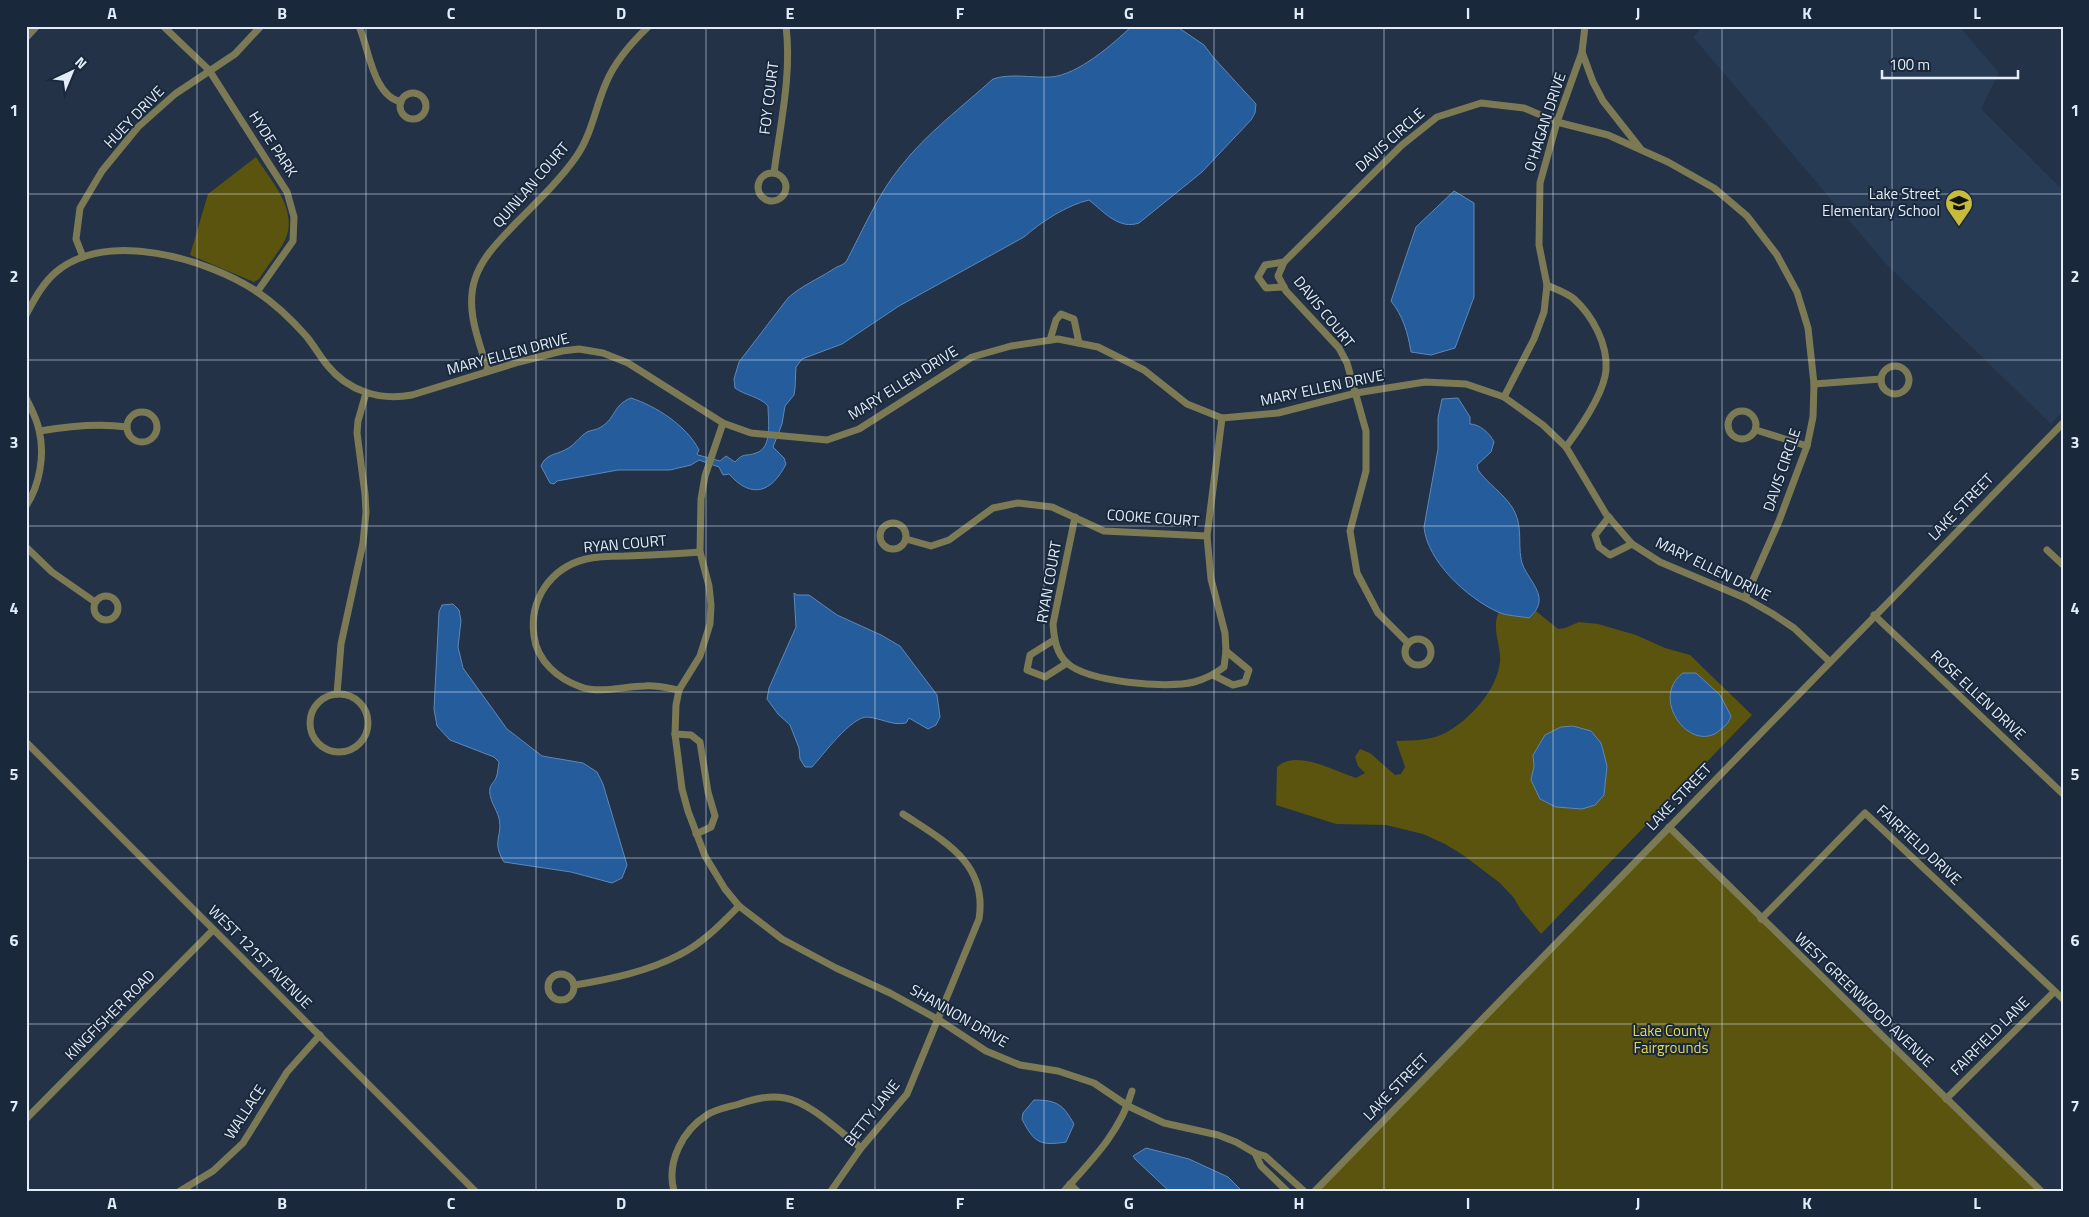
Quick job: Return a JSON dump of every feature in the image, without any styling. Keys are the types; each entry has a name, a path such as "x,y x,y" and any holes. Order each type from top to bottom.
{"street":[{"path":"26,38 38,26"},
{"name":"HYDE PARK","path":"163,26 209,70 287,192 294,217 293,240 257,292"},
{"name":"HUEY DRIVE","path":"83,257 76,238 80,208 102,171 138,128 175,94 235,54 261,26"},
{"path":"359,26 382,90 395,101 401,102"},
{"name":"QUINLAN COURT","path":"488,371 472,321 473,290 479,270 497,244 577,156 592,126 605,84 614,67 624,52 649,26"},
{"name":"FOY COURT","path":"774,174 788,71 786,26"},
{"name":"O'HAGAN DRIVE","path":"1504,397 1534,339 1544,312 1546,286 1539,245 1540,183 1557,122 1582,52 1585,26"},
{"name":"DAVIS CIRCLE","path":"1582,52 1603,101 1642,150"},
{"name":"DAVIS CIRCLE","path":"1278,276 1284,262 1402,145 1436,117 1481,103 1524,108 1557,122 1608,135 1668,162 1714,188 1747,216 1777,255 1797,292 1808,328 1814,384 1813,417 1807,446 1779,521 1745,598"},
{"name":"MARY ELLEN DRIVE","path":"26,316 38,293 57,272 83,257 120,250 152,254 189,262 224,274 257,292 307,338 338,376 366,393 397,398 412,395 488,371 562,351 579,349 603,354 628,363 722,423 751,433 827,440 859,429 972,356 1012,346 1058,339 1098,347 1144,370 1187,404 1222,418 1278,413 1356,393 1425,382 1466,384 1504,397 1543,424 1566,447 1609,518 1632,544 1660,562 1745,598 1773,614 1794,628 1828,662"},
{"path":"1284,262 1265,265 1258,278 1266,288 1284,287"},
{"name":"DAVIS COURT","path":"1278,276 1284,287 1339,348 1347,363 1366,431 1366,472 1350,531 1357,572 1378,613 1408,643"},
{"path":"1546,286 1573,297 1591,318 1603,344 1606,370 1596,401 1566,447"},
{"path":"1050,340 1056,320 1061,314 1074,319 1079,343"},
{"path":"1814,384 1881,379"},
{"path":"338,694 341,644 363,543 365,503 357,433 358,421 366,393"},
{"path":"26,398 40,431 41,455 35,489 26,506"},
{"path":"1745,411 1750,413 1756,420 1756,430 1750,437 1738,439 1728,429 1729,420 1736,413 1745,411"},
{"path":"143,412 152,416 157,429 152,438 139,441 131,436 127,427 133,415 143,412"},
{"path":"1054,640 1030,655 1027,670 1045,676 1067,663 1088,674 1109,680 1174,685 1193,682 1213,675 1224,667 1226,651 1225,633 1211,578 1207,536 1222,418"},
{"name":"LAKE STREET","path":"1315,1191 2063,422"},
{"name":"SHANNON DRIVE","path":"722,423 705,476 701,499 700,552 709,586 710,624 700,656 679,690 676,705 675,734 682,789 696,834 714,873 739,906 782,938 836,968 890,992 939,1020 986,1051 1020,1065 1058,1071 1094,1083 1128,1106 1164,1123 1218,1135 1265,1156 1304,1191"},
{"path":"40,431 109,424 127,427"},
{"path":"1756,430 1807,446"},
{"name":"COOKE COURT","path":"906,539 931,546 948,540 993,508 1018,503 1052,507 1104,531 1207,536"},
{"name":"RYAN COURT","path":"1067,663 1059,653 1054,640 1053,624 1075,517"},
{"path":"1609,518 1596,535 1599,547 1610,555 1632,544"},
{"path":"26,547 52,572 95,602"},
{"path":"2048,550 2063,565"},
{"name":"RYAN COURT","path":"679,690 648,686 596,690 583,688 568,682 557,675 539,652 534,639 534,613 537,602 548,581 570,564 587,558 700,552"},
{"name":"ROSE ELLEN DRIVE","path":"1874,616 2063,794"},
{"path":"1213,675 1233,685 1245,682 1249,670 1226,651"},
{"path":"338,694 356,699 368,715 369,725 361,743 354,749 344,753 334,753 325,750 317,744 309,726 314,708 328,696 338,694"},
{"path":"675,734 691,735 700,742 708,792 716,816 711,827 696,834"},
{"name":"WEST 121ST AVENUE","path":"26,742 475,1191"},
{"name":"FAIRFIELD DRIVE","path":"1761,919 1865,813 2063,1000"},
{"name":"BETTY LANE","path":"831,1191 861,1148 907,1094 980,919 982,903 979,884 961,856 944,840 903,814"},
{"name":"WEST GREENWOOD AVENUE","path":"1669,827 2041,1191"},
{"path":"575,984 642,971 681,955 716,930 739,906"},
{"name":"KINGFISHER ROAD","path":"26,1119 214,930"},
{"name":"FAIRFIELD LANE","path":"1946,1099 2054,992"},
{"name":"WALLACE","path":"180,1191 213,1171 244,1143 287,1072 320,1035"},
{"path":"1064,1191 1108,1141 1128,1106 1132,1090"},
{"path":"674,1191 673,1171 675,1158 685,1134 708,1114 750,1100 767,1097 785,1098 797,1102 808,1108 861,1148"},
{"path":"1255,1153 1261,1166 1287,1191"},
{"path":"1070,1184 1077,1191"}],"shaded area":[{"name":"Lake Street Elementary School","path":"1703,26 1959,26 1999,73 1981,109 2063,190 2063,411 2051,424 1886,264 1693,37"}],"green space":[{"path":"256,157 286,207 288,229 285,240 279,250 259,279 254,282 190,255 208,194"},
{"path":"1536,611 1558,629 1579,622 1598,624 1636,635 1665,648 1690,655 1752,715 1541,934 1521,910 1514,898 1500,883 1445,844 1423,834 1386,825 1336,824 1276,805 1277,767 1285,762 1294,760 1315,763 1356,778 1365,773 1358,766 1355,757 1360,749 1370,753 1395,775 1401,774 1405,767 1396,741 1428,739 1440,736 1463,721 1488,693 1498,672 1500,661 1496,630 1499,612 1529,618","holes":["1573,726 1607,766 1604,795 1556,807 1540,799 1531,780 1534,766 1533,755 1545,735 1561,727"]},
{"name":"Lake County Fairgrounds","path":"1667,827 2042,1191 1317,1191"}],"water":[{"path":"1132,26 1176,26 1204,45 1256,104 1255,113 1251,120 1202,172 1139,223 1132,225 1118,222 1089,200 1081,202 1046,220 1024,237 899,306 842,344 802,359 796,367 794,395 785,406 782,424 773,447 784,458 786,464 780,474 768,486 753,490 737,482 729,474 723,475 719,467 699,460 691,465 670,470 618,470 557,481 554,484 550,483 541,466 545,459 568,448 587,432 601,427 621,404 631,398 650,406 679,425 694,441 699,450 698,455 720,461 726,456 735,462 743,456 761,450 767,440 769,426 768,406 761,400 735,388 734,379 739,362 788,298 804,286 846,262 885,188 911,154 933,131 993,79 1007,76 1051,77 1072,71 1094,58"},
{"path":"1454,191 1474,203 1474,297 1455,348 1431,355 1411,352 1404,325 1391,301 1416,227"},
{"path":"1458,398 1470,417 1470,424 1484,430 1494,442 1491,452 1477,465 1478,470 1508,502 1516,514 1522,563 1536,587 1539,597 1538,607 1529,618 1502,613 1474,598 1450,577 1432,553 1427,540 1424,527 1438,449 1438,418 1442,399"},
{"path":"794,593 797,595 809,595 837,615 900,646 937,695 940,717 936,725 928,729 909,718 906,723 901,724 867,717 860,719 845,730 812,767 805,767 800,759 799,748 790,725 778,714 767,699 769,688 796,627"},
{"path":"453,604 459,610 461,621 458,647 463,668 507,729 542,756 583,763 597,772 603,784 627,865 622,878 612,883 571,872 504,862 498,849 499,818 490,792 497,776 499,762 494,757 450,740 437,726 434,709 439,612 442,605"},
{"path":"1683,673 1696,673 1720,695 1731,716 1728,723 1719,731 1708,736 1696,735 1677,720 1670,696 1674,684"},
{"path":"1573,726 1591,731 1601,743 1607,766 1604,795 1595,805 1582,809 1556,807 1540,799 1531,780 1534,766 1533,755 1545,735 1561,727"},
{"path":"1034,1100 1049,1101 1063,1108 1074,1124 1066,1142 1044,1143 1034,1138 1030,1133 1022,1119 1023,1113"},
{"path":"1146,1148 1189,1159 1228,1177 1242,1191 1169,1191 1133,1156"}],"place":[{"name":"Lake Street Elementary School","path":"1959,227"}]}
